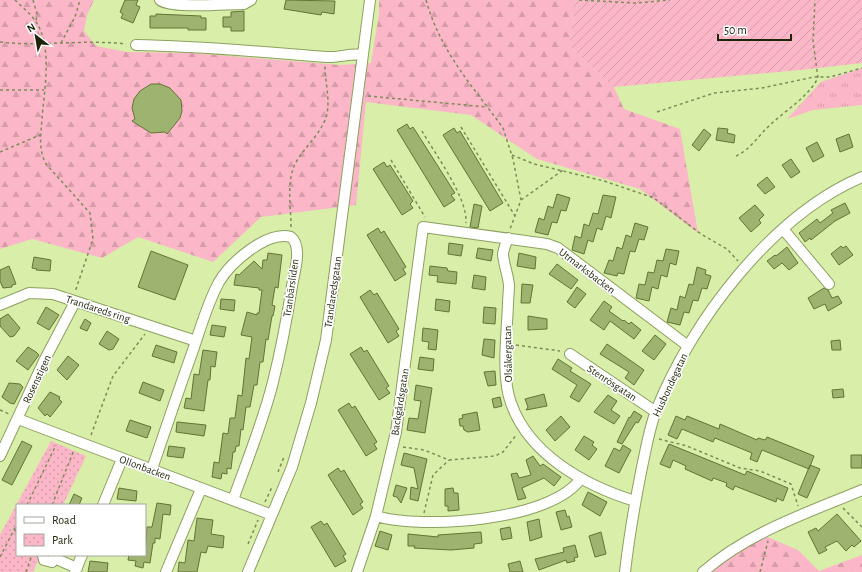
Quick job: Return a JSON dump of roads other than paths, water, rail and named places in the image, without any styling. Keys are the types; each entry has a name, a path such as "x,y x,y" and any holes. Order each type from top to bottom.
{"street":[{"path":"160,0 164,3 181,5 211,2 244,4 250,0"},
{"name":"Trandaredsgatan","path":"248,572 292,467 311,402 326,340 370,0"},
{"path":"136,45 270,51 330,57 355,54 362,55"},
{"name":"Husbondegatan","path":"625,572 635,501 648,438 656,412 688,346 745,268 783,229 807,209 841,186 862,177"},
{"name":"Utmarksbacken","path":"426,228 508,238 547,244 558,248 688,346"},
{"name":"Backgårdsgatan","path":"357,572 376,516 393,445 426,228"},
{"path":"783,229 829,284"},
{"name":"Tranbärsliden","path":"196,341 217,285 235,262 253,248 268,240 282,236 290,237 296,243 296,257 280,351 273,382 256,439 233,500"},
{"name":"Olsåkergatan","path":"508,238 503,254 509,286 506,379 510,403 523,426 536,444 554,460 581,478 622,497 635,501"},
{"name":"Trandareds ring","path":"0,305 29,294 53,294 73,302 196,341"},
{"name":"Rosenstigen","path":"0,456 73,302"},
{"path":"152,469 196,341"},
{"name":"Stenrösgatan","path":"570,354 656,412"},
{"name":"Ollonbacken","path":"18,419 272,515"},
{"path":"103,504 122,459"},
{"path":"376,516 389,520 425,523 481,519 527,510 555,500 576,487 581,478"},
{"path":"166,572 201,489"},
{"path":"703,572 747,540 862,490"},
{"path":"43,556 44,560 47,562 52,562 54,557 76,570 82,556"}]}
